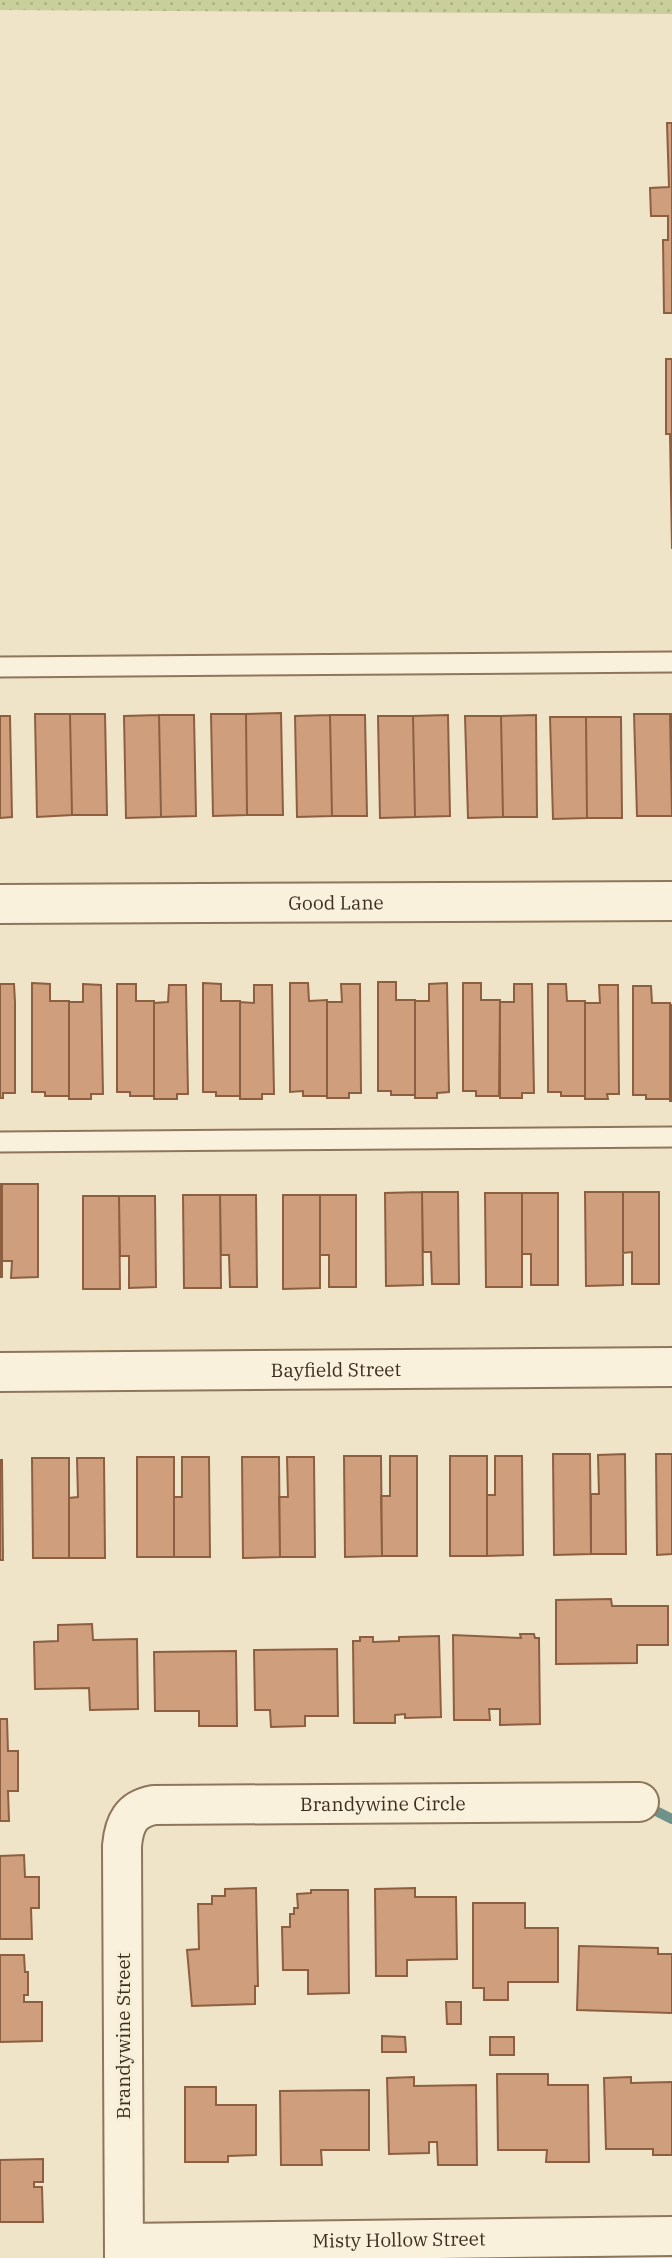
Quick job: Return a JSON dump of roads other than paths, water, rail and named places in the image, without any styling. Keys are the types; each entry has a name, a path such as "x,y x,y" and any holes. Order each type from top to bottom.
{"street":[{"name":"Good Lane","path":"0,904 672,901"},
{"name":"Bayfield Street","path":"0,1371 672,1367"},
{"name":"Brandywine Circle","path":"131,1816 143,1807 154,1805 639,1802"},
{"name":"Brandywine Street","path":"124,2250 122,1846 131,1816"},
{"name":"Misty Hollow Street","path":"124,2250 672,2236"}],"lane":[{"path":"0,667 672,662"},
{"path":"0,1142 672,1138"}],"waterway":[{"path":"644,1805 672,1819"}]}
